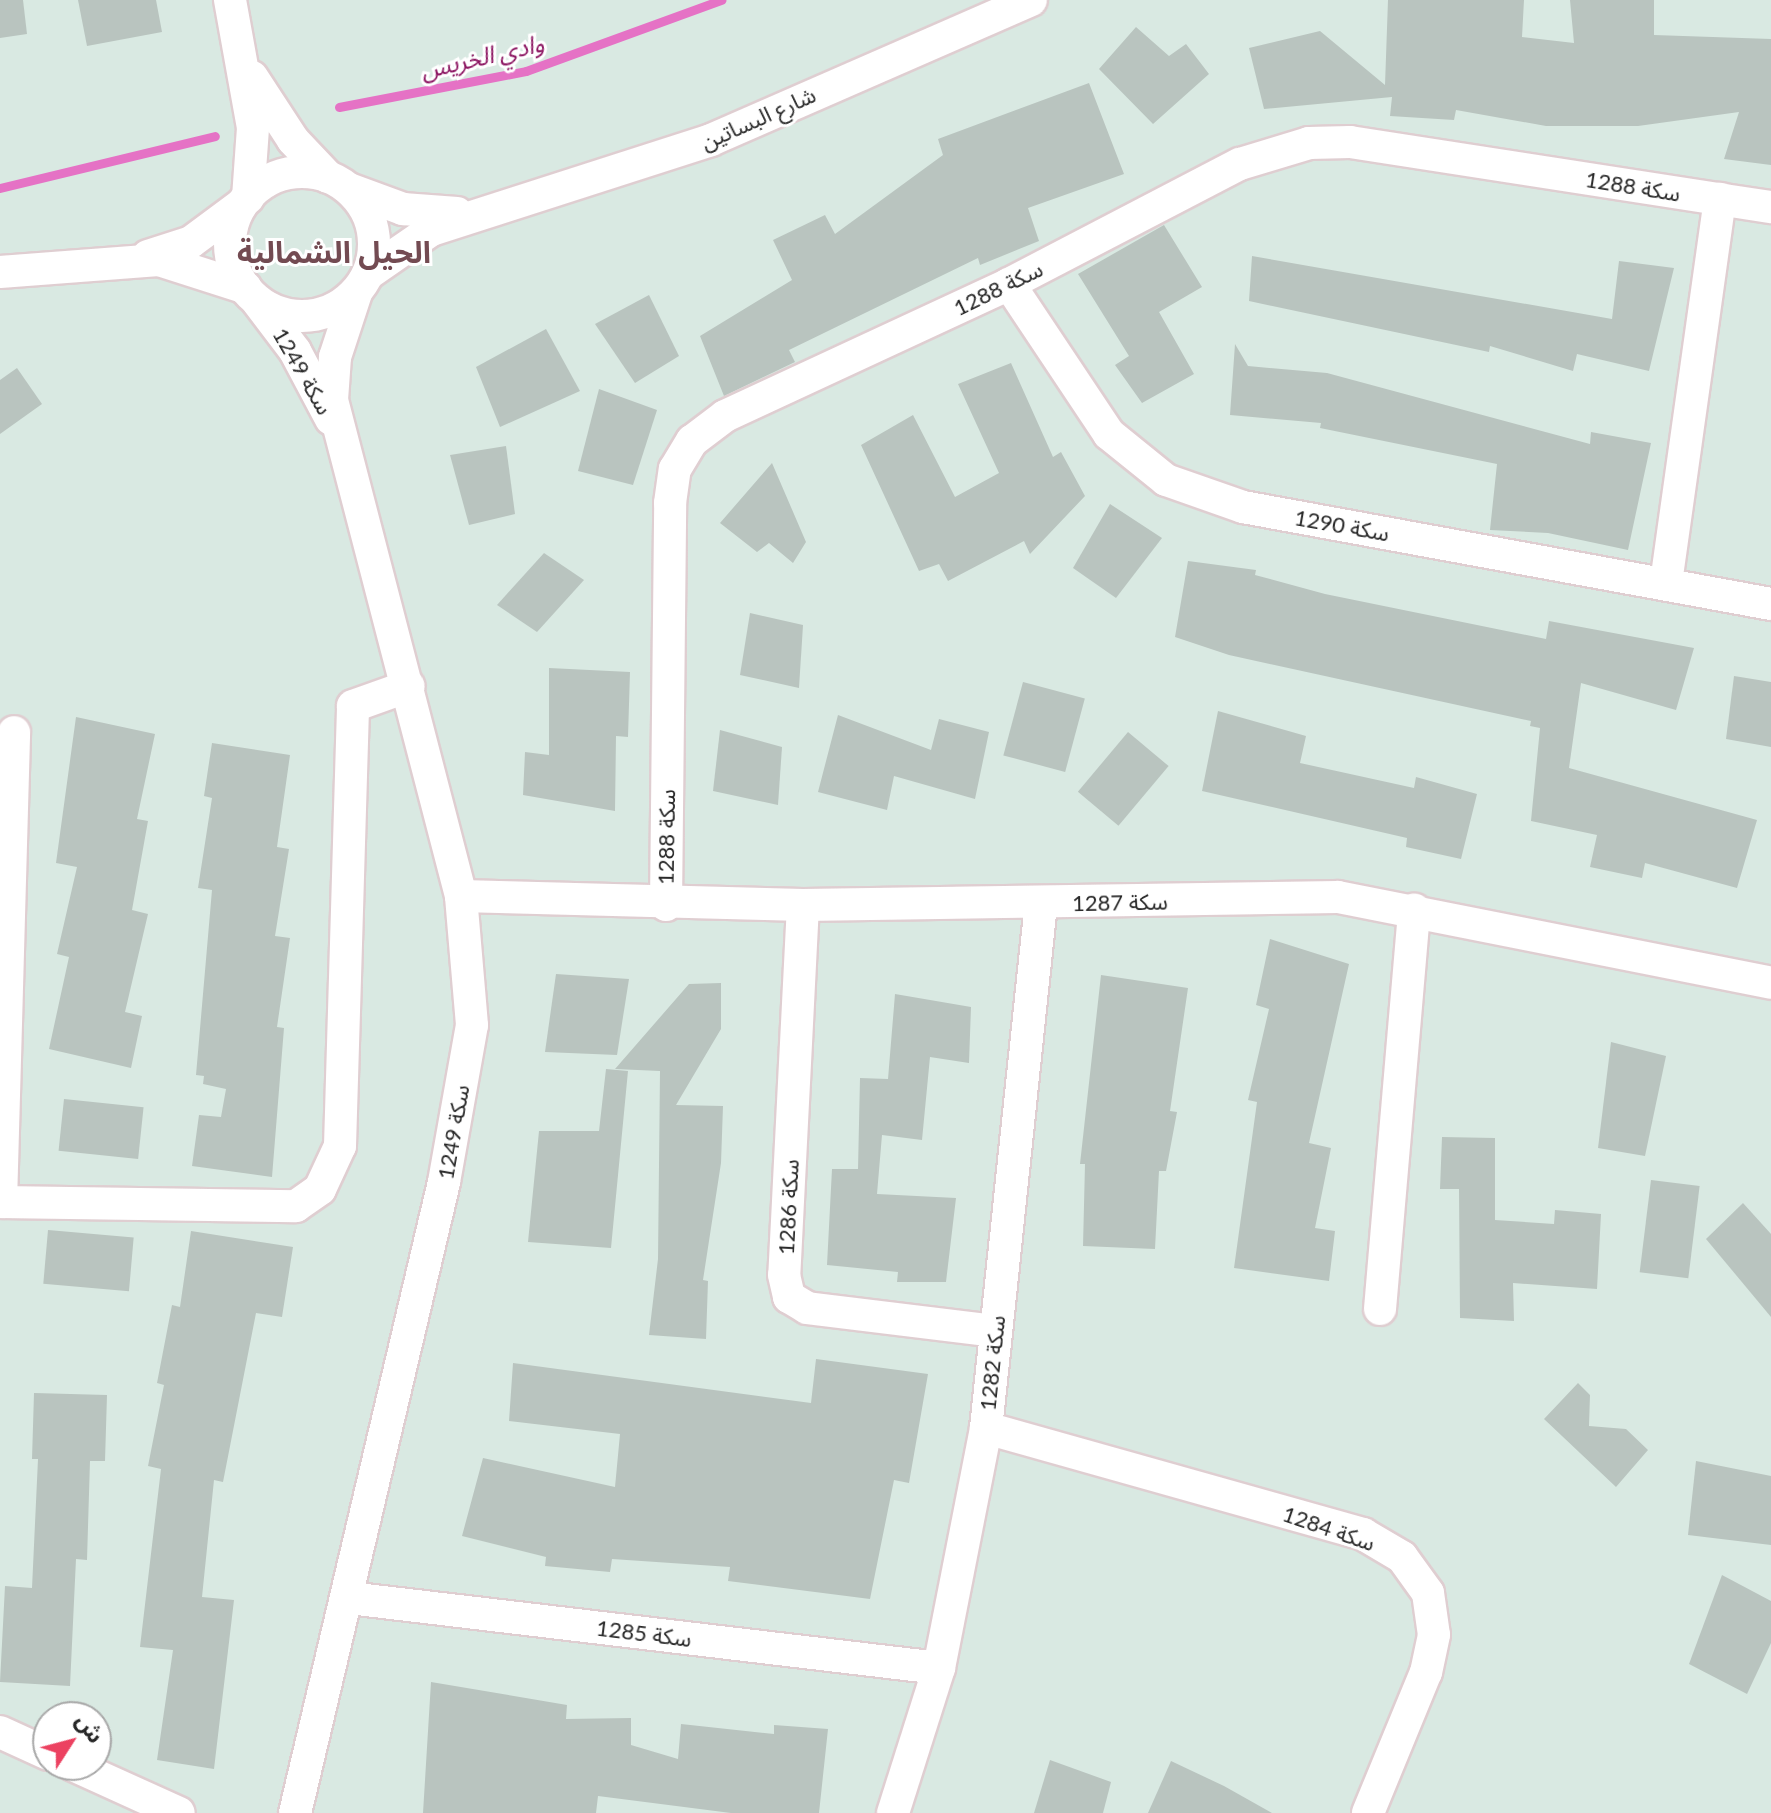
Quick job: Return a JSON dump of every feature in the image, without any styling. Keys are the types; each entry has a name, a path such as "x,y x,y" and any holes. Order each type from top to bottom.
{"street":[{"path":"230,0 243,56 254,155 231,253 250,292"},
{"name":"شارع البساتين","path":"362,283 431,230 477,212 600,180 711,140 1031,0"},
{"path":"129,260 186,266 250,292 272,310 317,315 362,283 373,228 338,183 272,111 243,56"},
{"name":"سكة 1288","path":"666,905 675,469 692,441 725,416 1009,284 1240,164 1309,143 1350,142 1771,207"},
{"path":"0,272 129,260 191,242 279,175 338,183"},
{"name":"شارع البساتين","path":"338,183 421,213 477,212"},
{"path":"1666,583 1720,199"},
{"name":"سكة 1249","path":"295,1813 349,1598 444,1182 472,1025 461,896 409,686 345,450 333,386 335,357 362,283"},
{"name":"سكة 1290","path":"1009,284 1109,434 1166,480 1243,507 1771,604"},
{"name":"سكة 1249","path":"250,292 295,351 345,450"},
{"path":"14,732 0,1202 296,1206 320,1189 340,1146 353,706 409,686"},
{"name":"سكة 1287","path":"461,896 666,905 1041,904 1338,897 1414,909 1771,983"},
{"name":"سكة 1282","path":"893,1813 939,1668 986,1428 1041,904"},
{"name":"سكة 1286","path":"803,905 784,1275 789,1297 807,1308 995,1331"},
{"path":"1380,1309 1414,909"},
{"name":"سكة 1284","path":"986,1428 1363,1534 1402,1557 1428,1593 1434,1635 1426,1672 1368,1813"},
{"name":"سكة 1285","path":"349,1598 939,1668"},
{"path":"0,1732 32,1747"},
{"path":"108,1781 179,1813"}],"building":[{"path":"0,0 23,0 27,34 0,38"},
{"path":"78,0 156,0 162,32 87,46"},
{"path":"1388,0 1524,0 1522,37 1574,43 1570,0 1654,0 1654,35 1771,39 1771,165 1724,159 1739,112 1638,126 1546,126 1456,110 1454,120 1390,116 1392,97 1264,109 1249,48 1320,31 1385,85"},
{"path":"1136,27 1169,56 1186,44 1209,74 1153,124 1099,69"},
{"path":"1089,83 1124,174 1028,208 1039,241 980,265 978,258 789,350 795,362 724,396 700,336 792,280 773,240 825,215 835,234 943,155 938,139"},
{"path":"1164,225 1202,287 1159,312 1194,374 1142,403 1115,365 1129,356 1078,274"},
{"path":"1252,256 1612,319 1619,261 1674,268 1649,371 1577,354 1573,371 1490,346 1489,352 1249,301"},
{"path":"649,295 679,356 635,383 595,324"},
{"path":"546,329 580,391 500,427 476,367"},
{"path":"1235,344 1248,366 1327,373 1590,444 1591,432 1651,443 1628,550 1548,533 1490,530 1497,464 1320,428 1321,423 1230,415"},
{"path":"1011,363 1053,457 1061,452 1085,496 1030,554 1024,541 948,581 939,564 919,571 861,445 913,415 955,497 999,473 958,384"},
{"path":"17,368 42,404 0,434 0,380"},
{"path":"599,389 657,410 633,485 578,471"},
{"path":"506,446 515,514 469,525 450,455"},
{"path":"772,463 806,542 793,563 769,543 757,552 720,523"},
{"path":"1110,504 1162,538 1116,598 1073,568"},
{"path":"544,553 584,580 537,632 497,605"},
{"path":"1188,561 1256,570 1255,575 1325,594 1546,639 1549,621 1694,648 1676,710 1581,683 1569,768 1757,820 1737,888 1645,863 1642,878 1590,867 1597,835 1531,821 1540,728 1530,726 1531,721 1229,655 1175,637"},
{"path":"750,613 803,625 799,688 740,675"},
{"path":"549,668 630,672 628,737 616,736 615,811 523,795 525,752 549,755"},
{"path":"1734,676 1771,682 1771,747 1726,739"},
{"path":"1023,682 1085,699 1065,772 1003,755"},
{"path":"1218,711 1306,736 1300,763 1414,788 1416,777 1477,794 1461,859 1406,847 1407,838 1202,791"},
{"path":"838,715 931,750 939,719 989,732 975,799 894,776 887,810 818,792"},
{"path":"76,717 155,734 137,819 148,821 132,910 148,914 125,1012 142,1016 131,1068 49,1049 69,957 57,954 77,867 56,863"},
{"path":"720,730 782,747 778,805 713,791"},
{"path":"1128,732 1169,766 1118,826 1078,792"},
{"path":"212,743 290,755 277,847 289,849 275,936 290,938 277,1027 284,1028 272,1177 192,1166 199,1115 221,1117 226,1089 203,1084 204,1076 196,1075 212,890 198,888 212,798 204,796"},
{"path":"1270,939 1349,964 1309,1143 1331,1148 1315,1228 1335,1231 1329,1281 1234,1268 1257,1102 1248,1100 1269,1009 1256,1005"},
{"path":"556,974 629,979 617,1055 545,1052"},
{"path":"1101,975 1188,988 1170,1111 1177,1112 1166,1171 1159,1171 1155,1249 1083,1246 1085,1164 1080,1164"},
{"path":"721,983 721,1029 676,1105 723,1106 721,1163 703,1280 708,1281 706,1339 649,1335 658,1259 660,1071 615,1069 689,984"},
{"path":"895,994 971,1007 969,1063 930,1057 922,1140 882,1135 877,1194 956,1198 946,1282 897,1282 898,1272 827,1265 832,1169 858,1169 860,1078 888,1079"},
{"path":"1611,1042 1666,1056 1645,1156 1598,1148"},
{"path":"606,1069 628,1071 611,1248 528,1242 539,1131 599,1131"},
{"path":"64,1099 144,1107 138,1159 59,1151"},
{"path":"1442,1137 1495,1138 1495,1220 1554,1224 1555,1210 1601,1214 1597,1289 1513,1283 1514,1321 1460,1318 1459,1189 1440,1189"},
{"path":"1651,1180 1700,1186 1688,1278 1640,1272"},
{"path":"1743,1203 1771,1234 1771,1317 1706,1239"},
{"path":"48,1230 134,1237 129,1291 43,1284"},
{"path":"191,1231 293,1247 282,1317 256,1313 223,1482 214,1480 202,1597 234,1600 214,1769 157,1760 173,1650 140,1647 161,1469 148,1466 164,1385 157,1383 172,1305 180,1307"},
{"path":"816,1359 928,1374 909,1483 894,1480 870,1599 728,1581 730,1567 612,1559 610,1572 545,1566 546,1557 462,1536 483,1458 615,1487 620,1434 509,1421 513,1363 811,1403"},
{"path":"1578,1383 1590,1395 1589,1426 1626,1429 1648,1450 1616,1487 1544,1419"},
{"path":"34,1393 107,1395 105,1461 90,1461 87,1560 76,1559 70,1686 0,1682 5,1586 32,1588 38,1459 32,1459"},
{"path":"1696,1461 1771,1476 1771,1545 1688,1535"},
{"path":"1722,1575 1771,1601 1771,1643 1747,1694 1689,1664"},
{"path":"431,1682 567,1705 566,1719 631,1718 631,1745 678,1759 681,1724 774,1734 774,1725 828,1729 819,1813 731,1813 598,1796 596,1813 423,1813"},
{"path":"1050,1760 1111,1782 1103,1813 1034,1813"},
{"path":"1171,1761 1224,1786 1272,1813 1148,1813"}],"waterway":[{"name":"وادي الخريس","path":"339,107 526,71 721,0"},
{"name":"وادي الخريس","path":"0,188 215,136"}],"district":[{"name":"الحيل الشمالية","path":"334,251"}]}
